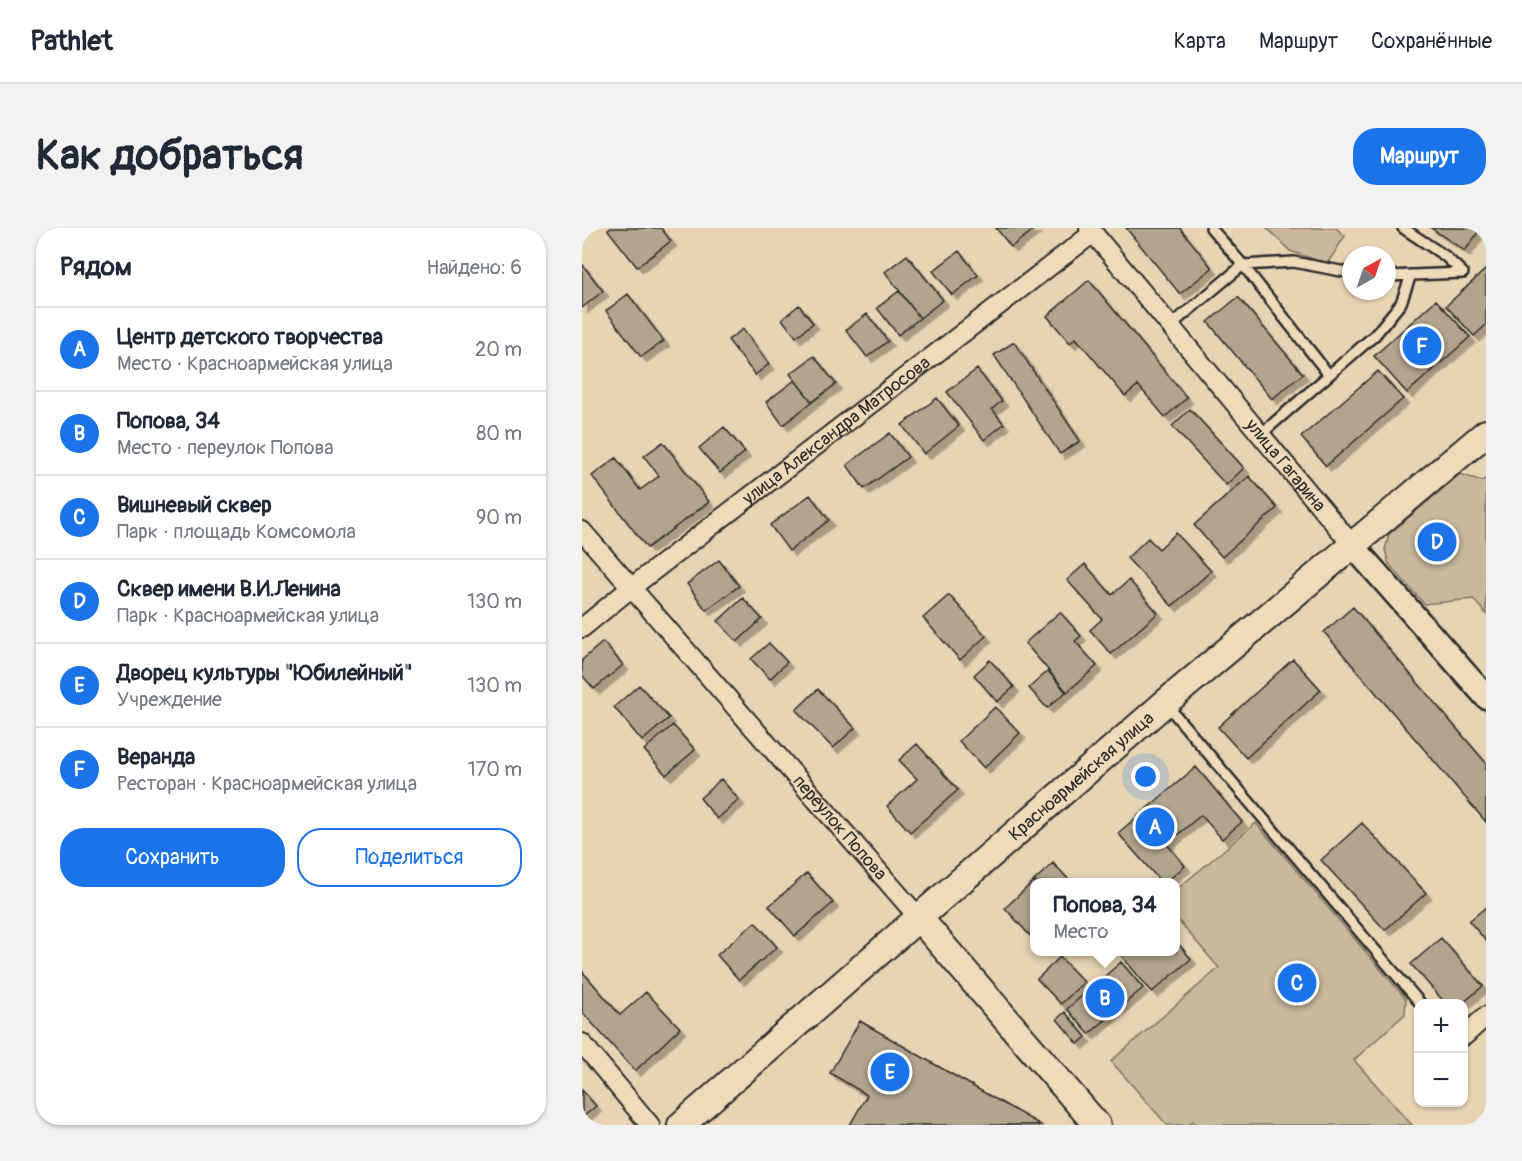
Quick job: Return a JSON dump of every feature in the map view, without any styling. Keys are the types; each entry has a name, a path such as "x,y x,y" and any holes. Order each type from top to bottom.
{"main road":[{"name":"Красноармейская улица","path":"681,1125 1165,703 1486,433"},
{"name":"переулок Попова","path":"919,918 1097,1125"}],"street":[{"name":"улица Гагарина","path":"1091,231 1353,546 1486,697"},
{"name":"улица Александра Матросова","path":"582,628 1091,231"},
{"name":"переулок Попова","path":"582,531 919,918"},
{"path":"1468,1033 1483,1023"},
{"path":"582,1043 650,1125"}],"lane":[{"path":"1211,228 1329,375"},
{"path":"1396,276 1463,273 1445,256 1403,228"},
{"path":"1170,326 1243,265 1294,262 1342,271"},
{"path":"1260,435 1375,335 1401,303 1411,275"},
{"path":"1165,703 1417,999"}],"shaded area":[{"path":"1267,228 1336,228 1345,236 1327,264 1290,251"},
{"path":"1460,474 1482,481 1486,478 1486,614 1473,599 1424,604 1389,564 1385,550 1389,534"},
{"path":"1256,823 1406,999 1405,1014 1354,1060 1412,1125 1197,1125 1193,1121 1188,1125 1167,1125 1111,1061 1219,968 1180,923 1180,887"}],"building":[{"path":"611,228 661,228 671,241 637,267 608,230"},
{"path":"996,228 1036,228 1011,247"},
{"path":"1126,228 1180,228 1212,268 1180,294"},
{"path":"1431,228 1481,228 1465,251"},
{"path":"959,251 978,275 952,295 933,271"},
{"path":"907,255 943,300 920,318 885,272"},
{"path":"582,264 603,291 582,308"},
{"path":"1486,269 1486,325 1474,336 1446,306"},
{"path":"1089,280 1187,398 1165,417 1138,385 1125,396 1076,338 1070,343 1047,316"},
{"path":"899,291 920,318 898,335 877,308"},
{"path":"628,294 664,341 641,357 606,311"},
{"path":"1238,297 1303,374 1272,399 1208,322"},
{"path":"1436,300 1470,337 1407,393 1374,356"},
{"path":"799,305 813,323 796,337 782,319"},
{"path":"867,314 888,341 867,357 846,330"},
{"path":"743,329 769,364 755,375 728,340"},
{"path":"1014,342 1080,441 1060,454 994,355"},
{"path":"814,356 836,384 812,402 790,374"},
{"path":"977,369 1002,401 992,409 1004,424 984,440 947,392"},
{"path":"1378,371 1403,399 1326,466 1301,437"},
{"path":"795,380 812,402 783,425 766,402"},
{"path":"937,398 959,426 924,454 902,425"},
{"path":"1190,409 1244,468 1226,485 1172,426"},
{"path":"724,427 745,452 720,473 699,448"},
{"path":"890,433 908,457 864,489 847,465"},
{"path":"663,442 709,502 647,548 592,476 616,458 640,490 659,476 644,456"},
{"path":"1249,476 1277,508 1222,557 1194,525"},
{"path":"810,495 829,520 789,551 770,525"},
{"path":"1176,533 1211,571 1172,606 1127,558 1148,538 1159,549"},
{"path":"719,560 739,586 706,610 687,584"},
{"path":"1085,564 1112,595 1129,580 1158,613 1111,654 1090,630 1102,619 1067,580"},
{"path":"949,595 986,636 960,660 923,618"},
{"path":"743,598 762,619 737,642 718,621"},
{"path":"1353,607 1486,763 1486,822 1324,632"},
{"path":"1060,612 1081,636 1075,641 1097,666 1067,692 1025,643"},
{"path":"603,642 623,665 594,689 582,675 582,660"},
{"path":"769,643 787,662 770,679 751,659"},
{"path":"1293,659 1321,690 1246,758 1218,727"},
{"path":"990,660 1014,687 997,702 974,675"},
{"path":"1048,671 1066,692 1047,708 1029,688"},
{"path":"639,685 669,718 642,741 614,707"},
{"path":"818,689 855,728 833,748 796,710"},
{"path":"995,707 1020,733 984,768 959,741"},
{"path":"673,725 695,750 666,775 644,750"},
{"path":"917,744 958,790 910,832 887,806 917,779 899,760"},
{"path":"1196,767 1242,822 1222,839 1201,815 1167,844 1185,866 1171,878 1157,878 1118,833"},
{"path":"721,779 739,800 717,819 700,798"},
{"path":"1362,823 1426,893 1385,930 1321,860"},
{"path":"1053,863 1067,878 1037,878"},
{"path":"807,873 833,903 795,936 769,906"},
{"path":"1030,885 1030,936 1005,908"},
{"path":"1486,907 1486,941 1469,921"},
{"path":"755,922 777,947 739,980 717,955"},
{"path":"1441,938 1483,986 1468,999 1442,999 1411,964"},
{"path":"1180,946 1191,959 1152,992 1121,956 1180,956"},
{"path":"1060,957 1084,982 1061,1004 1037,979"},
{"path":"1121,962 1143,988 1089,1034 1067,1009"},
{"path":"582,971 620,1015 646,992 680,1028 635,1071 582,1012"},
{"path":"1065,1012 1086,1037 1078,1044 1057,1019"},
{"path":"860,1021 1041,1125 850,1125 867,1095 830,1073"},
{"path":"582,1090 596,1106 582,1118"}],"place":[{"name":"Веранда","path":"1422,346"},
{"name":"Сквер имени В.И.Ленина","path":"1437,542"},
{"name":"Центр детского творчества","path":"1155,827"},
{"name":"Вишневый сквер","path":"1297,983"},
{"name":"Попова, 34","path":"1105,998"},
{"name":"Дворец культуры \"Юбилейный\"","path":"890,1072"}]}
